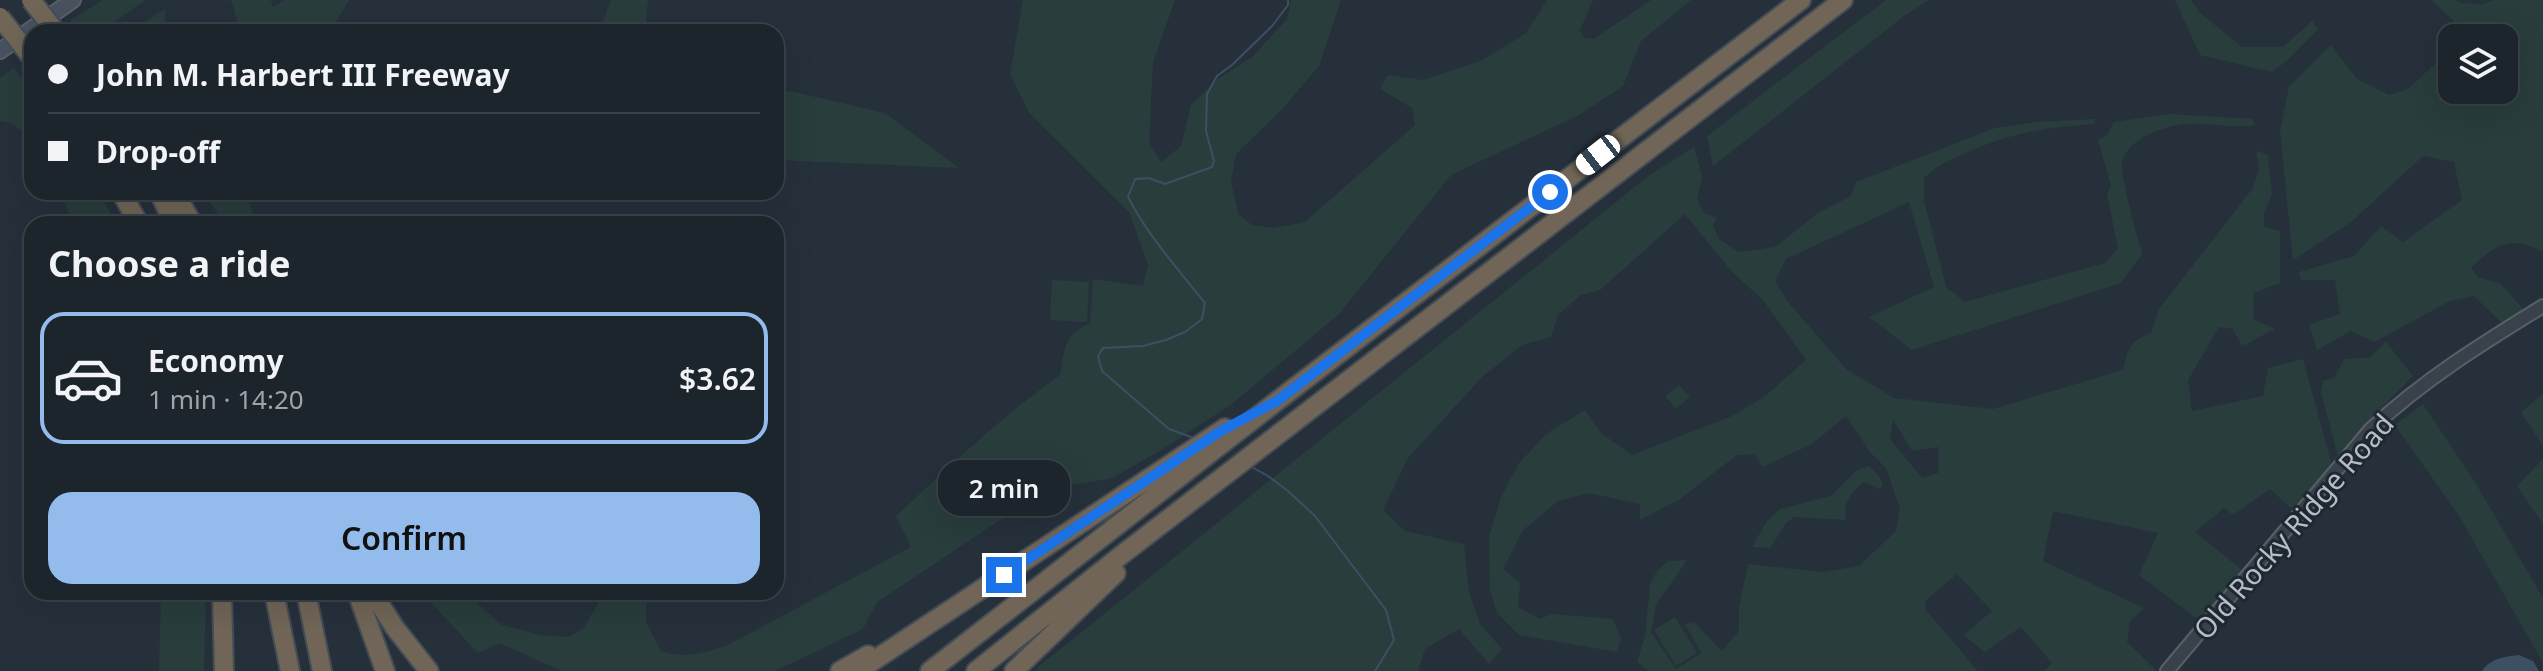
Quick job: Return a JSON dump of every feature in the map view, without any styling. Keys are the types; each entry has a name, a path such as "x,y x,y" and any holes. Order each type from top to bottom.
{"highway":[{"path":"31,0 50,24"},
{"path":"930,671 1184,465 1219,432 1282,397 1801,0"},
{"path":"976,671 1843,0"},
{"path":"0,17 24,48"},
{"path":"858,671 1184,465"},
{"path":"1014,671 1208,489"},
{"path":"840,671 982,590"},
{"path":"222,600 222,671"},
{"path":"276,600 290,671"},
{"path":"308,600 322,671"},
{"path":"360,600 385,671"},
{"path":"377,600 429,671"}],"main road":[{"path":"39,24 73,0"},
{"path":"0,51 24,34"}],"street":[{"name":"Old Rocky Ridge Road","path":"2167,671 2371,429 2405,399 2475,348 2543,306"}],"green space":[{"path":"103,0 145,0 112,24 73,24 70,20"},
{"path":"231,0 271,0 273,7 285,0 349,0 335,24 238,24"},
{"path":"611,0 648,0 646,24 602,24"},
{"path":"1023,0 1175,0 1153,62 1149,143 1161,162 1181,146 1191,105 1218,79 1252,57 1287,19 1291,0 1341,0 1319,66 1284,107 1236,154 1231,181 1238,214 1252,225 1273,228 1305,222 1415,125 1412,108 1380,89 1387,75 1423,80 1483,60 1526,33 1547,0 1593,0 1580,30 1584,38 1594,39 1651,0 1691,0 1641,41 1623,86 1579,115 1451,175 1339,314 1232,404 1112,478 1045,490 877,602 863,629 775,671 562,671 499,643 478,653 428,600 473,600 502,625 541,635 568,637 584,628 600,600 647,600 646,622 661,651 686,655 726,646 911,547 896,516 996,425 1060,375 1067,343 1075,332 1090,323 1093,279 1143,286 1148,265 1129,212 1029,113 1010,74"},
{"path":"1886,0 1929,0 1904,16 1713,166 1707,136"},
{"path":"2175,0 2191,0 2200,13 2242,47 2283,47 2312,21 2318,29 2272,72 2200,55"},
{"path":"2431,0 2483,4 2494,0 2543,0 2543,252 2512,243 2496,248 2471,268 2478,277 2501,284 2525,311 2503,324 2474,296 2450,301 2374,342 2351,331 2317,350 2309,325 2340,314 2335,280 2301,280 2299,272 2354,256 2381,226 2403,242 2462,200 2454,162 2423,156 2351,222 2293,260 2280,131 2289,87 2331,45 2357,79 2389,95 2408,89 2438,61 2438,104 2518,104 2518,24 2454,24"},
{"path":"165,9 166,24 141,24"},
{"path":"14,68 24,81 24,132 0,121 0,78"},
{"path":"790,91 885,113 959,168 784,160 784,92"},
{"path":"2170,114 2252,119 2255,125 2178,125 2148,135 2125,154 2122,170 2142,254 2121,283 1912,350 1869,317 1934,287 1909,202 1786,259 1775,281 1788,302 1846,369 1894,398 1993,409 2123,370 2131,347 2138,339 2151,333 2159,309 2253,188 2259,169 2256,153 2260,151 2268,156 2272,195 2264,212 2264,227 2280,231 2280,283 2254,293 2253,319 2275,329 2242,346 2233,329 2219,327 2188,380 2192,411 2263,396 2268,368 2303,359 2332,466 2294,511 2270,489 2233,515 2224,508 2195,532 2243,571 2199,620 2139,575 2158,533 2053,511 2043,561 2144,608 2130,621 2127,642 2154,671 2044,671 2052,663 2021,627 1984,652 1964,635 1992,611 1957,574 1926,600 1925,609 1978,671 1649,671 1637,662 1645,636 1650,584 1657,571 1668,561 1687,560 1656,605 1651,632 1676,669 1701,653 1685,624 1694,622 1722,651 1739,631 1739,607 1748,564 1822,572 1859,566 1896,531 1900,509 1886,468 1870,452 1846,416 1812,444 1762,467 1755,454 1737,455 1680,499 1640,520 1640,504 1589,493 1558,501 1523,530 1503,569 1520,583 1518,607 1540,619 1552,614 1613,619 1621,639 1617,652 1519,635 1497,613 1490,591 1489,537 1501,497 1519,463 1546,434 1585,410 1601,433 1632,455 1732,416 1764,397 1806,360 1763,300 1733,273 1685,214 1600,290 1581,295 1558,315 1551,337 1522,345 1482,377 1408,458 1383,510 1405,531 1464,544 1469,592 1480,624 1502,649 1489,664 1459,629 1425,649 1418,671 1037,671 1038,667 1651,174 1694,147 1702,176 1697,199 1704,213 1717,218 1713,225 1719,239 1739,252 1775,247 1818,213 1851,196 1856,182 1995,128 2035,122 2096,119 2094,124 2044,129 1999,140 1949,161 1924,178 1924,200 1946,287 1965,302 2105,263 2118,248 2107,194 2111,186 2098,140 2107,135 2114,122","holes":["1893,419 1912,451 1939,447 1938,473 1922,478 1890,439"]},
{"path":"64,200 103,200 112,216 70,216"},
{"path":"208,200 248,200 254,216 220,216"},
{"path":"1052,280 1089,282 1087,322 1050,320"},
{"path":"2386,342 2413,376 2373,416 2339,460 2321,392 2323,381 2335,377 2344,359 2369,358"},
{"path":"1679,385 1690,397 1676,409 1665,396"},
{"path":"2543,394 2543,446 2521,412"},
{"path":"2423,404 2476,484 2543,598 2543,663 2459,516 2395,425"},
{"path":"2543,459 2543,524 2517,486"},
{"path":"1869,466 1879,476 1883,486 1879,489 1864,482 1859,486 1847,503 1846,520 1794,517 1786,523 1770,548 1752,547 1767,521 1780,509 1831,496 1857,470"},
{"path":"161,600 206,600 204,671 159,671"},
{"path":"1675,617 1697,653 1676,666 1654,630"}],"water":[{"path":"2519,655 2533,661 2539,671 2482,671 2494,661"}],"waterway":[{"path":"1194,438 1169,429 1102,371 1098,356 1103,348 1143,346 1185,332 1202,319 1205,303 1154,239 1128,197 1135,179 1149,178 1165,184 1212,167 1214,161 1206,131 1207,94 1217,76 1272,26 1288,5 1288,0"},
{"path":"1250,466 1288,491 1315,516 1386,610 1394,640 1375,671"}],"route":[{"path":"1004,575 1219,432 1277,401 1550,192"}]}
